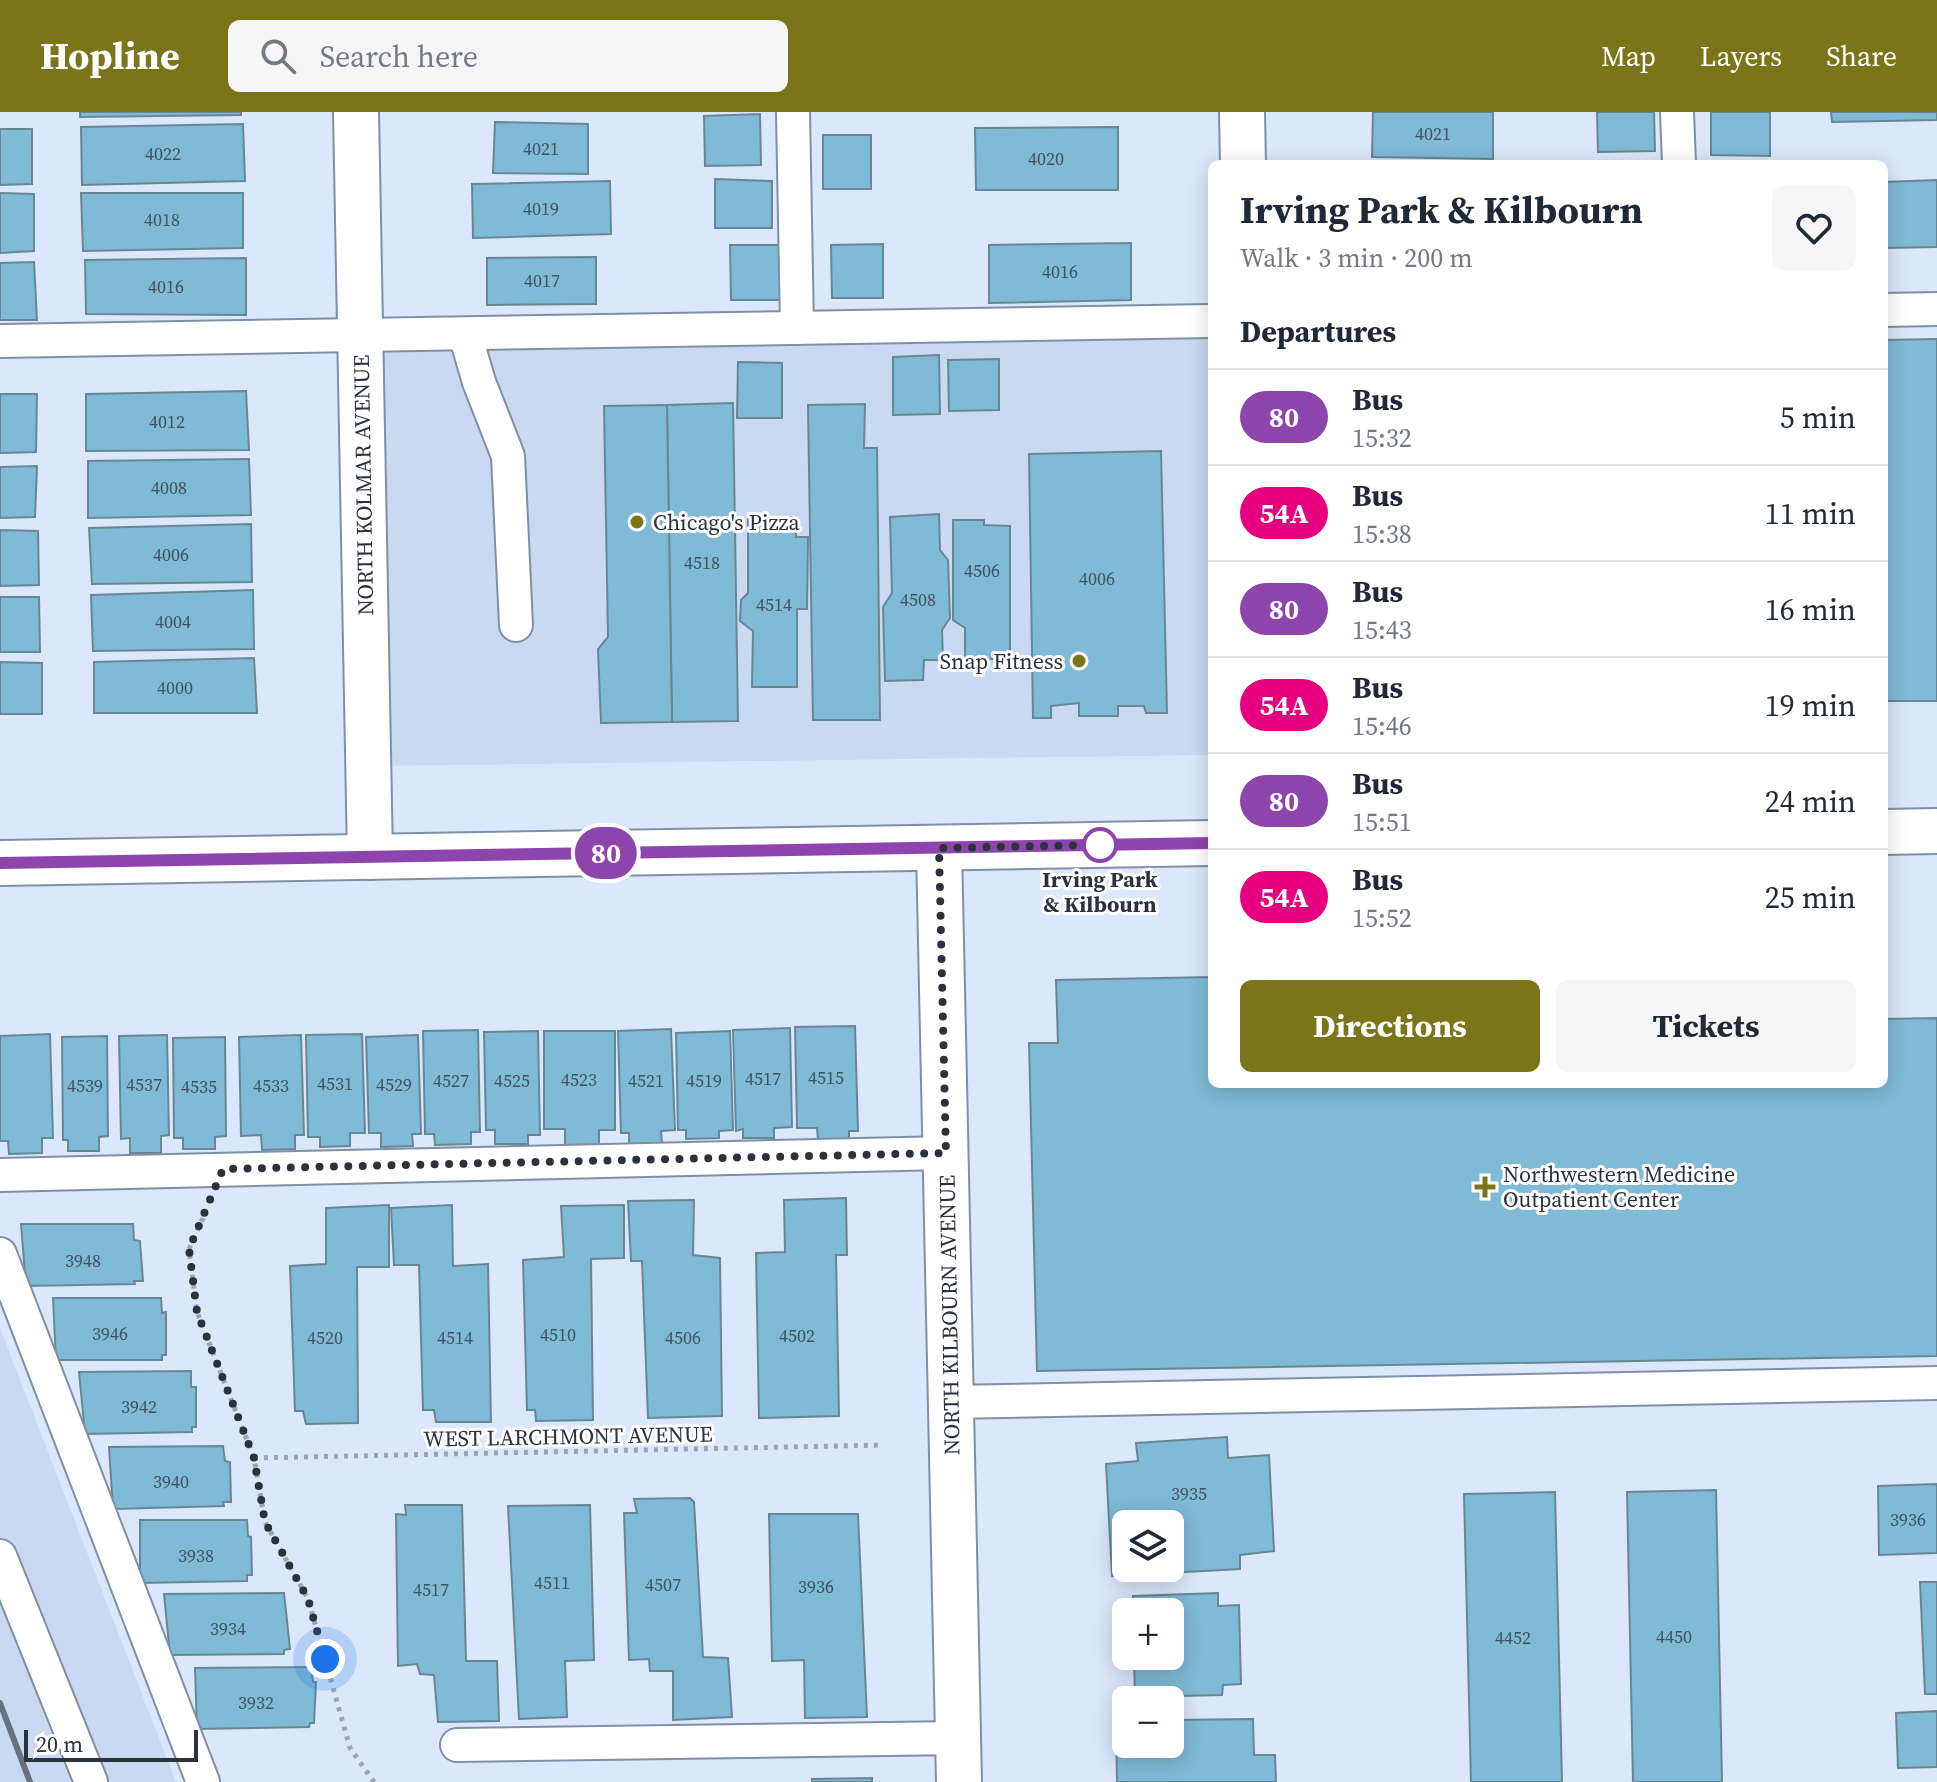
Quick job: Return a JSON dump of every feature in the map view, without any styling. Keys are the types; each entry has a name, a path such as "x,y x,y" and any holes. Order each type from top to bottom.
{"street":[{"name":"NORTH KOLMAR AVENUE","path":"356,112 370,857"},
{"path":"1242,112 1243,160"},
{"path":"1888,832 1937,831"},
{"path":"0,863 1208,843"},
{"name":"NORTH KILBOURN AVENUE","path":"939,848 959,1782"}],"lane":[{"path":"793,112 797,328"},
{"path":"1677,112 1679,160"},
{"path":"1888,310 1937,309"},
{"path":"0,341 1208,321"},
{"path":"465,334 479,382 508,456 516,625"},
{"path":"0,1175 946,1153"},
{"path":"0,1254 203,1782"},
{"path":"951,1402 1937,1383"},
{"path":"0,1556 91,1782"},
{"path":"457,1745 958,1738"}],"path":[{"path":"223,1169 189,1249 197,1312 254,1458 265,1522 308,1599 350,1748 374,1782"},
{"name":"WEST LARCHMONT AVENUE","path":"254,1458 883,1445"}],"shaded area":[{"path":"1208,327 1208,755 372,766 370,340"},
{"path":"0,1328 176,1782 0,1782"}],"building":[{"path":"80,112 241,112 241,115 80,117"},
{"path":"1373,112 1493,112 1493,159 1372,157"},
{"path":"1597,112 1654,112 1655,151 1598,152"},
{"path":"1711,112 1770,112 1770,156 1711,155"},
{"path":"1831,112 1937,112 1937,120 1832,122"},
{"path":"760,114 761,165 705,166 704,116"},
{"path":"495,122 588,124 588,174 493,173"},
{"path":"243,124 245,181 82,185 81,127"},
{"path":"1118,127 1118,190 976,190 975,128"},
{"path":"0,129 32,129 32,184 0,185"},
{"path":"823,135 871,135 871,189 823,189"},
{"path":"715,179 772,181 772,228 715,228"},
{"path":"1937,180 1937,247 1888,248 1888,182"},
{"path":"610,181 611,234 473,238 472,184"},
{"path":"0,193 34,194 34,251 0,253"},
{"path":"81,193 243,193 243,248 83,251"},
{"path":"1131,243 1131,300 989,303 989,245"},
{"path":"883,244 883,298 832,298 831,245"},
{"path":"730,245 779,245 780,300 731,300"},
{"path":"596,257 596,304 487,305 487,258"},
{"path":"246,258 246,315 86,314 85,260"},
{"path":"34,262 37,320 0,320 0,263"},
{"path":"1937,339 1937,701 1888,701 1888,340"},
{"path":"939,355 940,414 893,415 893,357"},
{"path":"999,359 999,410 949,411 948,360"},
{"path":"738,362 782,363 782,418 737,418"},
{"path":"246,391 249,450 86,451 86,394"},
{"path":"0,394 37,394 36,452 0,453"},
{"path":"733,403 738,721 672,722 667,405"},
{"path":"865,404 864,448 877,448 880,720 813,720 808,405"},
{"name":"Chicago's Pizza","path":"667,405 672,722 601,723 598,649 608,637 604,406"},
{"path":"1161,451 1167,713 1146,713 1144,706 1118,706 1118,716 1079,716 1079,703 1051,706 1051,718 1033,718 1029,454"},
{"path":"249,459 251,515 88,518 88,461"},
{"path":"37,466 35,517 0,518 0,467"},
{"path":"939,514 940,550 948,560 950,618 942,630 943,660 924,660 923,680 885,681 883,607 892,593 890,517"},
{"path":"796,517 796,537 808,537 807,609 797,609 797,687 752,687 753,631 740,621 741,600 748,593 748,518"},
{"path":"953,520 984,520 984,525 1010,526 1010,659 965,659 965,628 953,620"},
{"path":"251,524 252,582 92,584 89,528"},
{"path":"0,530 38,531 39,585 0,586"},
{"path":"253,590 254,649 93,651 91,595"},
{"path":"0,597 39,597 40,652 0,652"},
{"path":"254,658 257,713 94,713 94,662"},
{"path":"0,662 42,663 42,714 0,714"},
{"name":"Northwestern Medicine Outpatient Center","path":"1208,977 1208,1088 1888,1088 1888,1019 1937,1018 1937,1356 1037,1371 1029,1043 1058,1043 1056,980"},
{"path":"855,1026 858,1131 849,1131 849,1140 818,1141 817,1128 797,1128 795,1027"},
{"path":"790,1028 792,1127 774,1128 774,1138 743,1138 743,1129 736,1131 733,1030"},
{"path":"671,1029 675,1130 661,1131 662,1143 629,1144 629,1133 621,1133 618,1031"},
{"path":"478,1030 480,1132 471,1132 471,1144 435,1145 434,1134 425,1134 423,1031"},
{"path":"538,1031 540,1135 528,1135 528,1144 495,1144 495,1130 486,1130 484,1032"},
{"path":"544,1031 615,1031 615,1130 599,1130 599,1145 565,1146 565,1129 544,1129"},
{"path":"730,1031 733,1130 719,1131 719,1138 686,1139 686,1130 678,1130 676,1033"},
{"path":"50,1034 53,1138 42,1138 42,1153 9,1154 8,1141 0,1141 0,1036"},
{"path":"362,1034 365,1133 350,1133 350,1146 320,1147 320,1137 308,1137 306,1035"},
{"path":"167,1035 169,1135 161,1136 161,1153 130,1153 130,1138 121,1139 119,1036"},
{"path":"301,1035 304,1135 295,1135 295,1149 262,1150 261,1135 241,1136 239,1037"},
{"path":"418,1035 421,1134 412,1134 413,1146 381,1147 381,1133 369,1133 366,1037"},
{"path":"107,1036 108,1136 99,1137 99,1151 68,1151 68,1140 63,1140 62,1037"},
{"path":"225,1037 226,1136 215,1137 215,1149 183,1149 183,1138 174,1138 173,1038"},
{"path":"846,1198 847,1255 836,1255 839,1416 759,1418 756,1253 785,1252 784,1200"},
{"path":"694,1200 693,1255 720,1258 722,1416 648,1418 642,1261 631,1261 628,1201"},
{"path":"389,1205 389,1267 357,1267 358,1423 306,1424 303,1411 295,1411 290,1266 326,1264 326,1208"},
{"path":"452,1205 453,1266 488,1264 491,1422 436,1422 434,1410 423,1410 419,1265 394,1265 391,1208"},
{"path":"624,1205 624,1258 591,1259 593,1420 536,1421 535,1410 527,1410 523,1260 564,1257 561,1206"},
{"path":"21,1224 133,1224 134,1240 140,1241 143,1281 134,1281 135,1284 26,1286"},
{"path":"53,1298 161,1298 162,1313 166,1312 166,1355 162,1355 162,1360 56,1360"},
{"path":"191,1371 191,1387 196,1387 196,1427 192,1427 192,1432 85,1434 79,1372"},
{"path":"1227,1437 1228,1458 1269,1455 1274,1551 1240,1555 1240,1569 1184,1572 1184,1510 1112,1510 1112,1576 1106,1464 1138,1461 1136,1443"},
{"path":"223,1446 225,1461 230,1462 231,1502 223,1502 224,1506 113,1509 109,1447"},
{"path":"1937,1484 1937,1553 1879,1555 1878,1486"},
{"path":"1716,1490 1722,1782 1633,1782 1627,1492"},
{"path":"1555,1492 1562,1782 1471,1782 1464,1494"},
{"path":"690,1498 694,1502 703,1657 728,1658 732,1717 673,1720 673,1671 650,1671 649,1659 629,1660 624,1513 637,1513 634,1499"},
{"path":"405,1505 462,1505 466,1661 497,1661 499,1721 438,1722 434,1675 420,1674 417,1664 398,1666 396,1514 406,1515"},
{"path":"590,1505 594,1660 565,1661 567,1717 519,1719 508,1506"},
{"path":"769,1514 858,1514 867,1717 805,1718 804,1660 772,1661"},
{"path":"140,1520 247,1520 248,1536 251,1537 252,1575 247,1575 247,1581 140,1583"},
{"path":"1920,1582 1937,1582 1937,1694 1925,1694"},
{"path":"284,1593 290,1649 284,1650 284,1654 170,1655 164,1594"},
{"path":"1218,1593 1218,1606 1239,1605 1241,1684 1223,1685 1222,1695 1184,1696 1184,1686 1135,1686 1134,1670 1184,1670 1184,1598 1133,1596"},
{"path":"311,1667 313,1682 316,1682 314,1723 310,1723 309,1727 197,1729 195,1668"},
{"path":"1937,1711 1937,1767 1898,1768 1896,1713"},
{"path":"1253,1719 1254,1755 1275,1755 1276,1782 1117,1782 1117,1758 1184,1758 1184,1720"},
{"path":"872,1778 872,1782 812,1782 812,1779"}],"railway":[{"path":"0,1703 30,1782"}],"bus line":[{"name":"80","path":"0,863 1208,843"}],"place":[{"name":"Chicago's Pizza","path":"637,522"},
{"name":"Snap Fitness","path":"1079,661"},
{"name":"Irving Park & Kilbourn","path":"1100,845"},
{"name":"Northwestern Medicine Outpatient Center","path":"1485,1187"}],"route":[{"path":"325,1659 308,1599 265,1522 254,1458 197,1312 189,1249 223,1169 946,1153 939,848 1100,845"}]}
